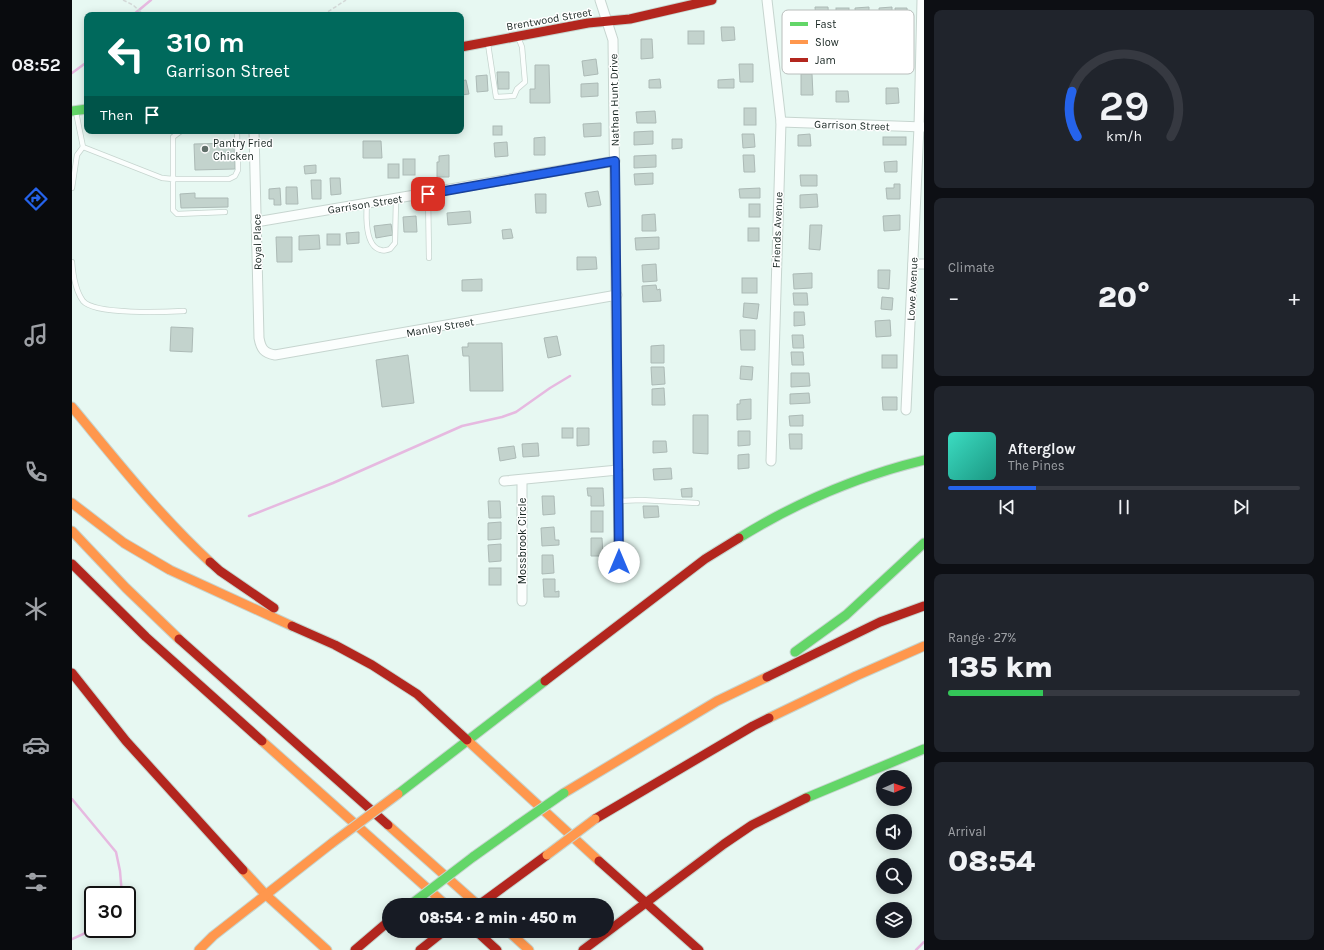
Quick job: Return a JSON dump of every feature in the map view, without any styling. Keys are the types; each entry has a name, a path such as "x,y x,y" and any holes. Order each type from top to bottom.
{"main road":[{"name":"Brentwood Street","path":"464,46 588,23 630,19 712,0"},
{"path":"74,111 84,109"},
{"path":"72,407 159,511 184,538 220,571 267,604 323,639"},
{"path":"199,950 213,936 265,894 705,559 737,538 802,502 873,474 924,460"},
{"path":"72,503 124,543 170,570 323,639 372,665 411,690 645,903 699,950"},
{"path":"72,531 126,588 200,658 470,898"},
{"path":"419,898 473,857 564,793 815,640 924,543"},
{"path":"72,564 146,638 438,898"},
{"path":"717,701 880,622 924,606"},
{"path":"487,898 595,819 753,726 856,676 924,646"},
{"path":"856,676 891,667 924,655"},
{"path":"72,673 126,741 265,894 327,950"},
{"path":"582,950 724,844 752,825 795,803 924,749"},
{"path":"355,950 382,928"},
{"path":"420,950 435,938"},
{"path":"484,938 497,950"},
{"path":"516,938 529,950"}],"street":[{"name":"Nathan Hunt Drive","path":"600,0 613,40 619,562"},
{"name":"Friends Avenue","path":"767,0 781,122 771,461"},
{"name":"Lowe Avenue","path":"906,410 921,127 922,0"},
{"name":"Garrison Street","path":"781,122 921,127"},
{"name":"Royal Place","path":"254,134 258,338 260,348 264,351"},
{"name":"Garrison Street","path":"256,222 428,194 615,161"},
{"path":"913,264 924,264"},
{"name":"Manley Street","path":"264,351 275,355 617,295"},
{"path":"504,481 618,470"},
{"name":"Mossbrook Circle","path":"522,480 522,602"}],"lane":[{"path":"487,42 496,97 514,96 517,89 525,82 522,48 518,36"},
{"path":"74,111 83,147"},
{"path":"176,134 173,137 174,212 177,214 225,212"},
{"path":"83,147 162,178 229,178 235,176 238,170 237,134"},
{"path":"72,188 77,155 83,147"},
{"path":"428,194 429,258"},
{"path":"366,204 368,234 373,246 381,251 390,249 395,242 396,199"},
{"path":"72,262 75,285 84,302 94,307 147,313 184,311"},
{"path":"618,501 641,500 697,503"}],"path":[{"path":"123,0 133,5 140,12"},
{"path":"328,12 346,0"}],"building":[{"path":"815,7 828,7 828,10 815,10"},
{"path":"869,7 869,10 855,10 855,8"},
{"path":"892,7 892,10 879,10 879,8"},
{"path":"836,8 849,8 849,10 836,10"},
{"path":"895,8 907,8 907,10 895,10"},
{"path":"721,27 734,27 735,40 722,41"},
{"path":"688,31 704,31 704,44 688,44"},
{"path":"641,39 652,39 653,58 641,59"},
{"path":"596,59 598,74 584,76 582,61"},
{"path":"739,64 753,64 753,82 740,82"},
{"path":"535,65 549,65 550,103 530,103 530,89 535,89"},
{"path":"497,72 509,72 509,89 498,89"},
{"path":"801,74 812,74 813,95 801,95"},
{"path":"487,75 488,91 477,92 476,76"},
{"path":"660,79 661,88 649,88 649,80"},
{"path":"734,79 734,88 718,88 718,80"},
{"path":"464,80 466,80 469,94 464,95"},
{"path":"598,83 598,96 581,97 581,84"},
{"path":"886,88 898,88 899,103 886,104"},
{"path":"836,91 848,91 849,102 836,102"},
{"path":"744,108 756,108 756,125 744,125"},
{"path":"655,111 656,123 637,123 636,112"},
{"path":"601,123 601,136 584,137 583,124"},
{"path":"493,126 502,126 502,135 493,135"},
{"path":"653,131 653,144 634,145 634,132"},
{"path":"742,134 754,134 755,147 743,148"},
{"path":"810,134 811,146 798,146 798,135"},
{"path":"545,137 545,155 534,155 534,138"},
{"path":"883,137 906,137 906,145 883,145"},
{"path":"672,139 682,139 682,148 672,149"},
{"path":"363,141 381,141 382,158 363,158"},
{"path":"507,142 508,156 495,157 494,143"},
{"path":"234,143 235,169 195,170 194,144"},
{"path":"449,155 449,177 437,177 437,162 439,162 439,156"},
{"path":"656,155 656,167 634,168 634,156"},
{"path":"743,155 754,155 755,172 744,172"},
{"path":"403,159 415,159 415,175 403,175"},
{"path":"897,161 897,172 885,172 884,162"},
{"path":"388,164 399,164 399,178 388,178"},
{"path":"316,165 316,173 305,174 304,166"},
{"path":"653,173 653,184 635,185 634,174"},
{"path":"800,175 817,175 817,186 801,186"},
{"path":"330,178 340,178 341,194 331,195"},
{"path":"311,180 321,180 321,199 312,199"},
{"path":"894,184 900,184 900,199 887,199 886,188 894,188"},
{"path":"286,187 297,187 298,204 286,204"},
{"path":"280,188 281,205 274,205 274,199 269,199 269,189"},
{"path":"760,188 760,198 740,198 739,189"},
{"path":"598,191 601,205 588,207 585,193"},
{"path":"195,193 195,198 228,198 228,207 181,208 180,194"},
{"path":"535,194 546,194 546,213 536,213"},
{"path":"817,194 818,207 800,208 800,195"},
{"path":"749,204 760,204 760,217 749,217"},
{"path":"470,211 471,223 448,225 447,213"},
{"path":"655,214 656,231 642,231 642,215"},
{"path":"900,215 900,230 884,231 883,216"},
{"path":"416,216 417,232 404,232 403,217"},
{"path":"391,224 393,235 376,238 374,226"},
{"path":"810,225 822,225 820,250 809,249"},
{"path":"748,228 759,228 759,241 748,241"},
{"path":"511,229 513,238 503,239 502,230"},
{"path":"359,232 359,243 347,244 346,233"},
{"path":"327,234 340,234 340,245 327,245"},
{"path":"319,235 320,249 299,250 299,236"},
{"path":"276,237 292,237 292,262 277,262"},
{"path":"659,237 659,249 636,250 635,238"},
{"path":"577,257 596,257 597,269 577,270"},
{"path":"656,264 657,281 643,282 642,265"},
{"path":"878,270 890,270 889,289 878,288"},
{"path":"812,273 812,288 794,289 793,274"},
{"path":"742,278 757,278 757,293 742,293"},
{"path":"482,279 482,291 462,291 462,280"},
{"path":"656,285 657,290 660,289 661,301 643,302 642,286"},
{"path":"793,293 807,293 808,305 794,305"},
{"path":"882,297 893,298 892,310 881,309"},
{"path":"744,303 759,304 757,319 743,317"},
{"path":"794,312 804,312 805,325 794,326"},
{"path":"890,320 891,336 876,337 875,321"},
{"path":"171,327 193,328 192,352 170,351"},
{"path":"740,330 755,330 755,350 741,350"},
{"path":"792,335 803,335 804,348 793,348"},
{"path":"557,336 561,355 548,358 544,338"},
{"path":"468,343 502,343 503,391 470,391 469,356 463,356 462,347 468,347"},
{"path":"664,345 664,363 651,363 651,346"},
{"path":"791,352 803,352 804,365 792,365"},
{"path":"408,355 414,403 382,407 376,360"},
{"path":"882,355 897,355 897,368 882,368"},
{"path":"741,366 753,367 752,380 740,379"},
{"path":"651,367 664,367 665,384 652,385"},
{"path":"791,373 809,373 810,386 791,387"},
{"path":"664,388 665,405 652,405 652,389"},
{"path":"809,393 810,403 790,404 790,394"},
{"path":"882,397 897,397 897,410 883,410"},
{"path":"751,399 751,419 737,420 737,404 740,404 740,400"},
{"path":"693,415 708,415 708,454 693,453"},
{"path":"803,415 803,426 790,426 789,416"},
{"path":"562,428 573,428 573,438 562,438"},
{"path":"577,428 589,428 589,445 577,446"},
{"path":"738,431 750,431 750,445 738,446"},
{"path":"789,434 802,434 802,449 790,449"},
{"path":"653,441 666,441 667,452 653,453"},
{"path":"538,443 539,456 523,457 522,444"},
{"path":"514,446 516,458 500,461 498,448"},
{"path":"749,454 749,468 738,469 738,455"},
{"path":"671,468 672,479 654,480 653,469"},
{"path":"587,488 603,488 604,506 591,506 591,496 588,496"},
{"path":"692,488 692,497 682,497 681,489"},
{"path":"542,496 554,496 555,514 543,515"},
{"path":"488,501 500,501 501,518 489,518"},
{"path":"643,506 658,506 659,517 644,518"},
{"path":"591,511 603,511 603,532 591,532"},
{"path":"501,522 501,539 488,540 488,523"},
{"path":"554,527 555,540 559,540 559,545 542,546 541,528"},
{"path":"591,538 602,538 603,556 591,556"},
{"path":"501,544 501,561 489,562 488,545"},
{"path":"542,555 553,555 554,573 542,574"},
{"path":"489,568 501,568 501,585 489,585"},
{"path":"543,579 555,579 555,592 559,591 559,597 544,597"}],"waterway":[{"path":"137,12 151,0"},
{"path":"72,73 84,64"},
{"path":"249,516 333,483 462,426 502,417 516,412 570,376"},
{"path":"72,799 116,852 121,886"},
{"path":"72,939 84,934"},
{"path":"916,950 924,942"}],"traffic: fast":[{"path":"72,111 84,109"},
{"path":"739,538 783,513 828,492 875,474 924,460"},
{"path":"795,652 846,615 924,543"},
{"path":"398,794 545,681"},
{"path":"806,798 924,749"},
{"path":"518,825 564,793"},
{"path":"473,857 518,825"},
{"path":"419,898 473,857"}],"traffic: slow":[{"path":"72,407 156,506 210,562"},
{"path":"72,503 124,543 170,570 292,626"},
{"path":"72,531 126,588 179,639"},
{"path":"769,718 856,676 924,646"},
{"path":"564,793 717,701 767,677"},
{"path":"467,740 599,861"},
{"path":"262,741 438,898"},
{"path":"332,843 398,794"},
{"path":"547,855 595,819"},
{"path":"388,825 470,898"},
{"path":"199,950 213,936 332,843"},
{"path":"243,870 265,894 327,950"},
{"path":"516,938 529,950"}],"traffic: jam":[{"path":"464,46 588,23 630,19 712,0"},
{"path":"545,681 705,559 739,538"},
{"path":"210,562 220,571 274,608"},
{"path":"72,564 146,637 262,741"},
{"path":"767,677 880,622 924,606"},
{"path":"292,626 335,645 372,665 417,694 467,740"},
{"path":"179,639 388,825"},
{"path":"72,673 126,741 243,870"},
{"path":"595,819 769,718"},
{"path":"583,950 724,844 752,825 806,798"},
{"path":"489,898 547,855"},
{"path":"599,861 699,950"},
{"path":"355,950 382,927"},
{"path":"420,950 435,938"},
{"path":"484,938 497,950"}],"place":[{"name":"Pantry Fried Chicken","path":"205,149"}],"route":[{"path":"428,194 615,161 619,562"}]}
